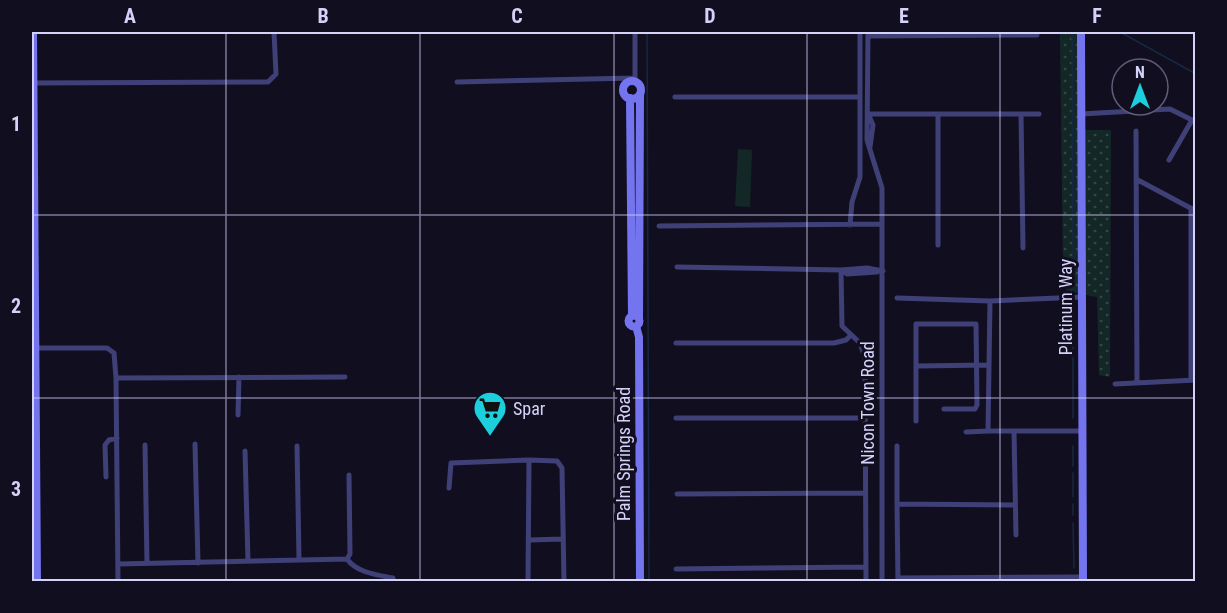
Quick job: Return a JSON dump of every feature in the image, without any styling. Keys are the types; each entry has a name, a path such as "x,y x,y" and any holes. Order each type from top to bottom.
{"street":[{"path":"33,32 34,448 37,582"},
{"path":"34,83 268,82 276,74 274,32"},
{"path":"635,32 635,80 641,88 636,320"},
{"path":"850,225 852,202 860,177 860,32"},
{"name":"Platinum Way","path":"1081,32 1083,579"},
{"path":"868,34 1037,35"},
{"name":"Nicon Town Road","path":"868,34 867,140 882,188 882,582"},
{"path":"457,82 635,80"},
{"path":"630,98 625,95 624,87 629,81 635,80"},
{"path":"630,98 640,94"},
{"path":"675,97 860,97"},
{"path":"630,98 636,320"},
{"path":"1082,114 1170,109 1194,121 1169,160"},
{"path":"868,114 1039,114"},
{"path":"938,114 938,245"},
{"path":"1021,114 1023,248"},
{"path":"1136,131 1137,383"},
{"path":"1115,384 1193,380 1193,210 1136,179"},
{"path":"659,226 882,224"},
{"path":"677,267 841,270 848,273 883,271"},
{"path":"841,270 840,321 862,348 865,358 866,582"},
{"path":"897,298 990,301 1082,297"},
{"path":"988,432 990,301"},
{"name":"Palm Springs Road","path":"636,320 639,338 640,582"},
{"path":"916,421 916,324 976,324 975,409 944,409"},
{"path":"676,343 834,343 846,340 851,334"},
{"path":"35,348 111,350 115,359 118,582"},
{"path":"916,366 989,365"},
{"path":"116,378 345,377"},
{"path":"238,415 239,378"},
{"path":"676,418 865,418"},
{"path":"1014,431 1016,535"},
{"path":"966,432 1082,431"},
{"path":"106,477 105,446 109,440 117,438"},
{"path":"195,444 198,563"},
{"path":"145,445 147,563"},
{"path":"297,446 299,560"},
{"path":"897,446 898,580 1083,579"},
{"path":"245,451 248,561"},
{"path":"528,582 529,460"},
{"path":"449,488 450,463 529,460 560,463 564,582"},
{"path":"347,559 350,554 348,475"},
{"path":"677,494 865,493"},
{"path":"897,504 1015,505"},
{"path":"529,540 563,539"},
{"path":"118,564 347,559 354,566 393,578 393,582"},
{"path":"676,569 866,567"}],"green space":[{"path":"1060,32 1078,32 1078,130 1111,130 1110,377 1099,375 1097,297 1066,291 1067,274 1063,265"},
{"path":"738,149 752,150 750,207 735,206"}],"waterway":[{"path":"647,32 649,582"},
{"path":"1072,32 1073,292"},
{"path":"1120,32 1196,74"},
{"path":"1073,304 1073,418"},
{"path":"1073,446 1073,466"},
{"path":"1073,473 1073,497"},
{"path":"1073,504 1073,515"},
{"path":"1073,523 1074,568"},
{"path":"32,533 32,541"}],"place":[{"name":"Spar","path":"490,437"}]}
